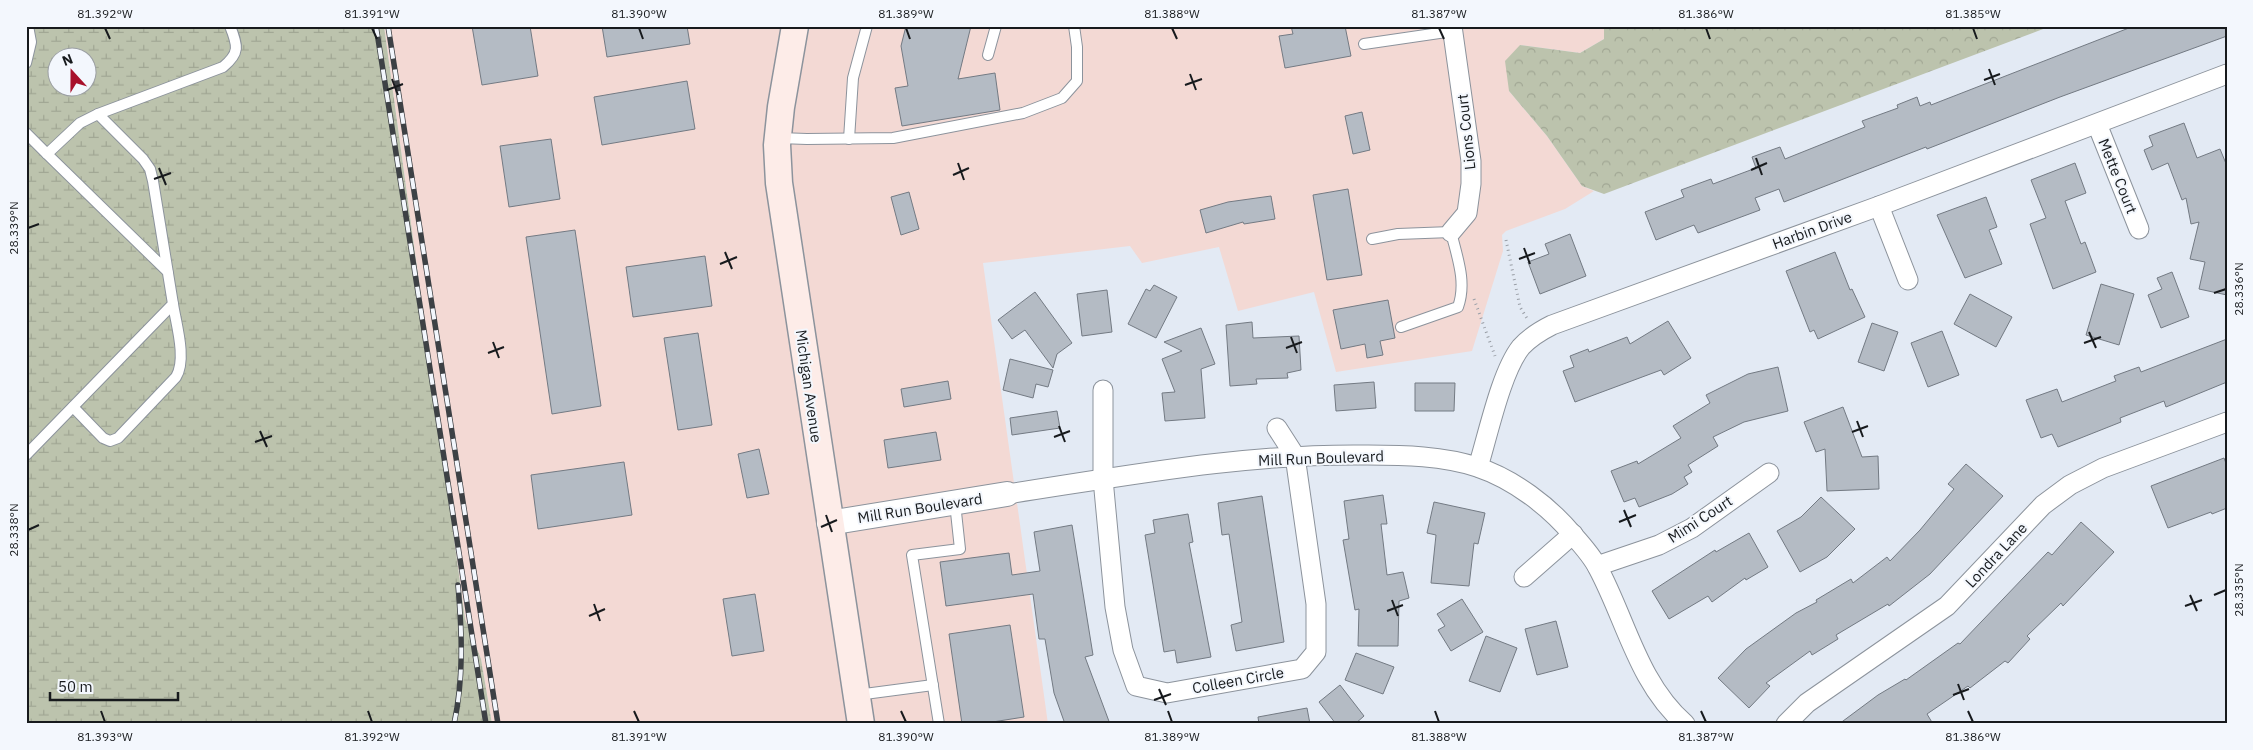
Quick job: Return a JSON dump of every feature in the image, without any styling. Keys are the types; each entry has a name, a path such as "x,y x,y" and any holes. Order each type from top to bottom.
{"main road":[{"name":"Michigan Avenue","path":"795,34 778,138 779,183 829,523 861,724"}],"street":[{"name":"Lions Court","path":"1451,232 1467,213 1471,184 1471,161 1453,29"},
{"name":"Harbin Drive","path":"1478,467 1509,367 1521,347 1536,333 1552,325 1879,206 2227,74"},
{"name":"Mette Court","path":"2097,124 2139,229"},
{"path":"1879,206 1908,280"},
{"path":"1103,390 1103,479"},
{"name":"Londra Lane","path":"1786,724 1807,703 1947,606 2043,505 2070,485 2103,468 2227,422"},
{"path":"1276,428 1295,456"},
{"name":"Mill Run Boulevard","path":"829,523 1103,479 1295,456 1398,455 1440,459 1478,467 1514,485 1550,511 1573,534 1597,566 1633,649 1653,684 1684,724"},
{"name":"Colleen Circle","path":"1103,479 1115,607 1122,650 1136,686 1167,693 1302,669 1316,652 1316,604 1295,456"},
{"name":"Mimi Court","path":"1597,566 1659,545 1692,528 1769,472"},
{"path":"1524,577 1573,534"}],"lane":[{"path":"26,63 31,42 28,26"},
{"path":"48,154 80,123 98,114 223,67 234,58 237,44 230,26"},
{"path":"849,139 853,78 867,26"},
{"path":"988,55 996,26"},
{"path":"778,138 893,138 1023,113 1062,98 1077,81 1077,47 1074,26"},
{"path":"1364,44 1453,29"},
{"path":"73,407 103,438 110,441 118,438 181,370 173,304 150,169 98,114"},
{"path":"26,133 168,272"},
{"path":"1372,239 1398,234 1451,232 1461,275 1462,296 1458,308 1401,326"},
{"path":"26,455 173,304"},
{"path":"939,724 912,555 960,549 955,503"},
{"path":"856,695 933,685"}],"path":[{"path":"1506,240 1520,307 1528,320"},
{"path":"1473,296 1496,357"}],"shaded area":[{"path":"384,26 786,26 772,104 852,724 492,724 481,659 465,619"},
{"path":"811,26 1444,26 1462,161 1462,183 1458,208 1439,232 1452,245 1474,220 1461,26 1604,26 1604,39 1580,53 1520,45 1509,91 1547,136 1582,186 1594,191 1565,209 1506,231 1502,235 1503,251 1472,351 1336,372 1314,292 1238,311 1219,247 1142,263 1130,246 983,263 1014,483 836,512 786,146 799,52"},
{"path":"1017,503 1048,724 870,724 839,531"}],"green space":[{"path":"26,26 384,26 465,619 481,659 492,724 26,724"},
{"path":"1604,26 2051,26 1604,194 1582,186 1547,136 1509,91 1505,61 1520,45 1580,53 1604,39"}],"building":[{"path":"472,26 530,26 538,76 482,85"},
{"path":"602,26 687,26 690,44 607,57"},
{"path":"906,26 971,26 958,79 995,73 1000,110 902,126 895,88 908,86 901,46"},
{"path":"1291,26 1345,26 1351,56 1285,68 1279,36 1293,34"},
{"path":"2134,26 2227,26 2227,36 2060,97 1927,149 1926,147 1784,202 1779,189 1755,198 1760,210 1698,233 1694,225 1656,240 1645,212 1684,197 1681,190 1711,179 1713,184 1756,168 1752,157 1780,147 1785,159 1865,127 1862,121 1898,108 1897,105 1917,97 1920,106 1930,102 1931,105"},
{"path":"687,81 695,129 602,145 594,97"},
{"path":"1362,112 1370,150 1353,154 1345,116"},
{"path":"2184,123 2197,158 2220,149 2227,166 2227,295 2199,289 2205,262 2190,259 2199,222 2191,224 2186,198 2182,200 2168,163 2152,170 2144,150 2153,146 2149,136"},
{"path":"551,139 560,199 509,207 500,146"},
{"path":"2075,163 2086,193 2065,201 2081,244 2085,242 2096,272 2053,289 2030,224 2046,218 2031,180"},
{"path":"1348,189 1362,275 1327,280 1313,195"},
{"path":"909,192 919,229 901,235 891,197"},
{"path":"1271,196 1275,219 1244,224 1243,222 1206,233 1200,210 1228,202"},
{"path":"1986,197 1997,227 1989,230 2002,264 1965,278 1937,215"},
{"path":"575,230 601,406 552,414 526,237"},
{"path":"1570,234 1586,276 1540,294 1528,262 1549,254 1545,244"},
{"path":"1835,252 1850,290 1852,289 1865,317 1818,339 1814,330 1810,332 1786,271"},
{"path":"705,256 712,306 633,317 626,267"},
{"path":"2172,272 2189,317 2161,328 2148,295 2162,289 2157,278"},
{"path":"2101,284 2134,294 2119,345 2086,335"},
{"path":"1154,285 1177,297 1156,338 1128,324 1146,289 1150,291"},
{"path":"1107,290 1112,332 1082,336 1077,294"},
{"path":"1035,292 1072,343 1057,354 1053,368 1025,330 1012,339 998,320"},
{"path":"1970,294 2012,317 1996,347 1954,324"},
{"path":"1388,300 1395,338 1380,341 1383,355 1367,358 1365,344 1341,349 1333,310"},
{"path":"1668,321 1691,358 1664,375 1661,370 1575,402 1563,371 1574,367 1570,356 1588,349 1589,352 1627,337 1630,344"},
{"path":"1252,322 1253,338 1299,336 1301,370 1287,373 1288,378 1256,379 1257,384 1230,386 1226,325"},
{"path":"1872,323 1898,332 1884,371 1858,362"},
{"path":"1201,328 1215,364 1201,369 1205,418 1165,421 1162,393 1175,392 1162,359 1182,351 1164,342"},
{"path":"1942,331 1959,375 1928,387 1911,343"},
{"path":"698,333 712,425 678,430 664,338"},
{"path":"2227,339 2227,382 2166,407 2164,401 2120,418 2121,422 2058,447 2052,434 2041,438 2026,400 2057,389 2062,402 2116,381 2114,376 2139,367 2141,372"},
{"path":"1010,359 1053,370 1048,387 1036,384 1033,398 1003,390"},
{"path":"1778,367 1788,411 1744,422 1713,437 1718,446 1688,465 1692,472 1684,477 1688,484 1672,494 1639,507 1635,498 1624,502 1611,471 1637,461 1638,464 1681,438 1673,426 1710,403 1706,395 1748,374"},
{"path":"948,381 951,399 904,407 901,389"},
{"path":"1374,382 1376,408 1336,411 1334,385"},
{"path":"1415,383 1455,383 1454,411 1415,411"},
{"path":"1843,407 1862,457 1878,456 1879,489 1827,491 1825,449 1816,452 1804,422"},
{"path":"1057,411 1060,428 1012,435 1010,418"},
{"path":"936,432 941,460 888,468 884,440"},
{"path":"759,449 769,494 747,498 738,454"},
{"path":"2224,458 2227,466 2227,508 2168,528 2151,486"},
{"path":"624,462 632,515 538,529 531,475"},
{"path":"1966,464 2003,496 1930,574 1889,606 1888,604 1836,635 1838,639 1812,655 1810,651 1766,683 1770,686 1749,708 1718,678 1746,649 1796,613 1817,602 1816,600 1851,579 1853,583 1887,557 1890,561 1920,530 1954,489 1948,484"},
{"path":"1383,495 1387,524 1381,524 1387,575 1403,572 1409,598 1399,601 1398,646 1358,646 1359,609 1355,610 1343,540 1349,539 1344,501"},
{"path":"1262,496 1284,642 1236,651 1231,625 1242,622 1229,534 1222,535 1218,503"},
{"path":"1821,497 1855,529 1827,557 1800,572 1777,531 1801,517"},
{"path":"1434,502 1485,513 1478,544 1474,543 1469,586 1431,583 1436,535 1427,533"},
{"path":"1188,514 1193,542 1189,543 1211,657 1177,663 1175,650 1164,652 1145,535 1155,533 1153,520"},
{"path":"2081,522 2114,552 2063,606 2061,603 2027,636 2030,639 2008,663 2005,661 1970,688 1968,686 1927,714 1933,724 1839,724 1878,695 1906,680 1958,643 1960,644 2048,552 2052,555"},
{"path":"1072,525 1093,655 1085,657 1110,724 1065,724 1054,693 1045,639 1039,639 1033,594 946,606 940,562 1009,553 1012,575 1040,571 1034,532"},
{"path":"1749,533 1768,567 1746,580 1745,578 1712,602 1708,596 1669,619 1652,591 1715,550 1716,552"},
{"path":"755,594 764,651 732,656 723,599"},
{"path":"1462,599 1483,632 1451,651 1438,630 1445,626 1437,614"},
{"path":"1556,621 1568,667 1537,675 1525,629"},
{"path":"1010,625 1024,717 980,724 962,724 949,634"},
{"path":"1486,636 1517,648 1500,692 1469,681"},
{"path":"1356,653 1394,667 1383,694 1345,680"},
{"path":"1340,685 1364,716 1355,724 1336,724 1319,702"},
{"path":"1307,708 1310,724 1259,724 1258,717"}],"railway":[{"path":"376,26 486,724"},
{"path":"388,26 498,724"},
{"path":"454,724 461,672 458,585"}]}
